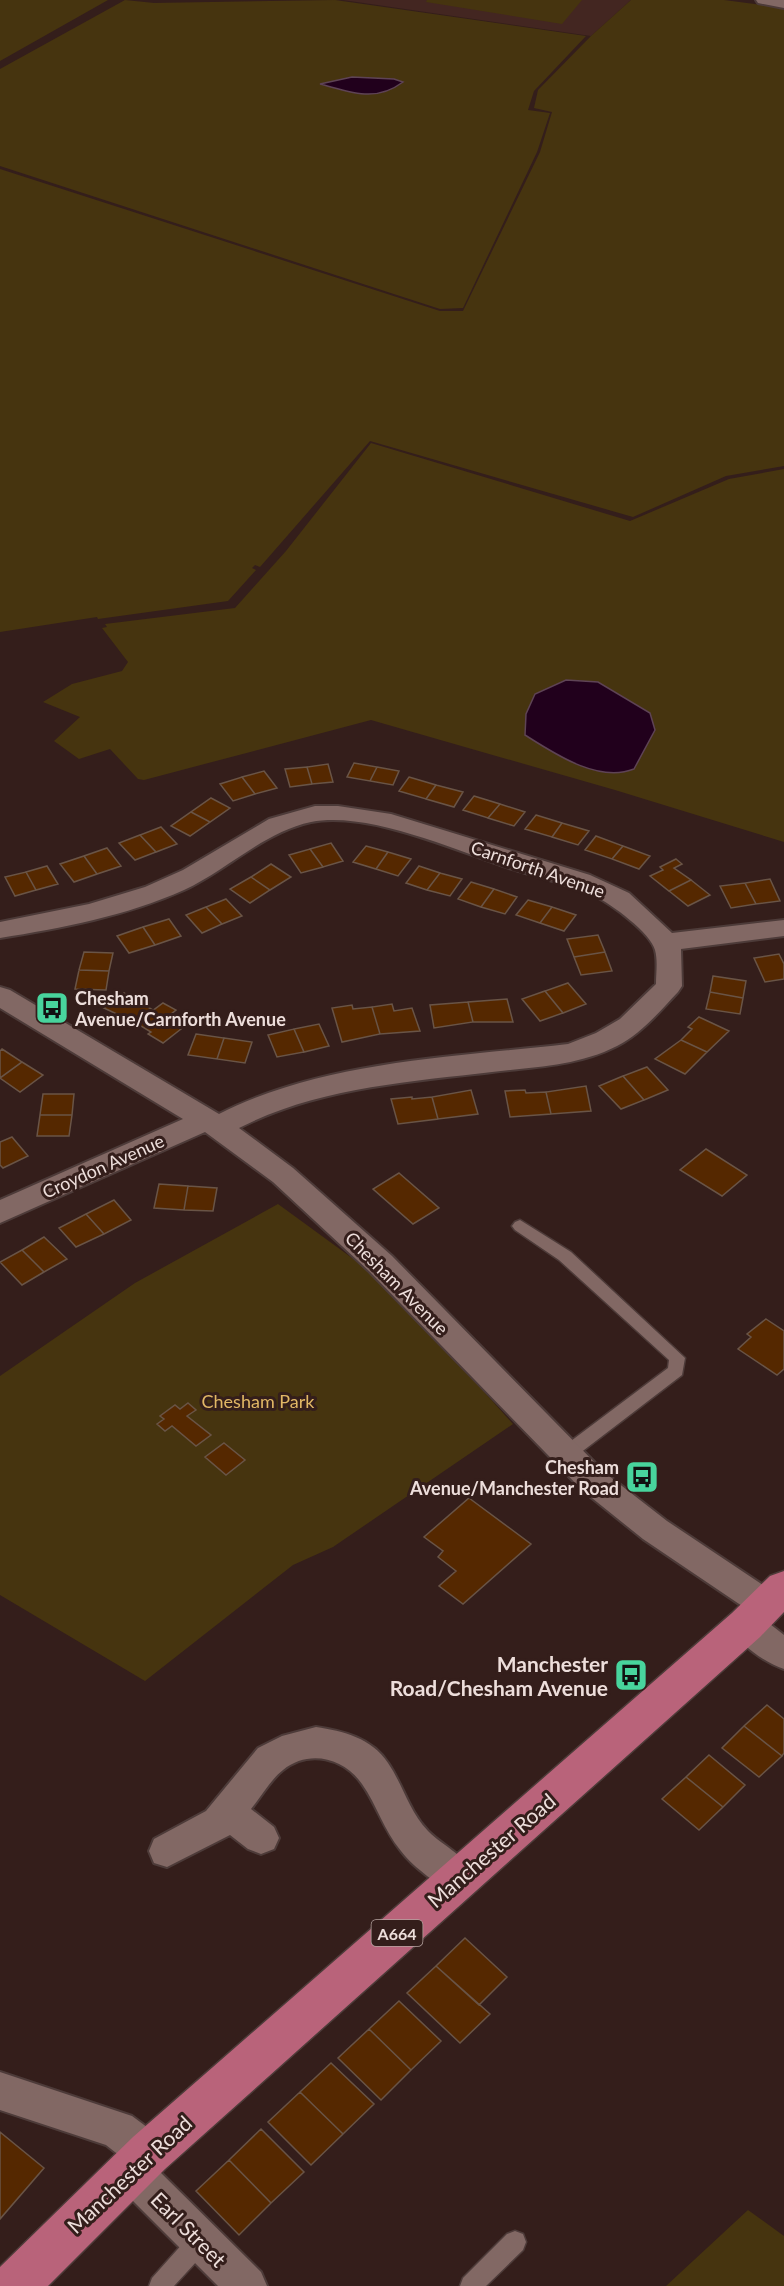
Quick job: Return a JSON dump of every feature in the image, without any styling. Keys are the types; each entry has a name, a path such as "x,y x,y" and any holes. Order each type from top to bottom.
{"main road":[{"name":"Manchester Road","path":"15,2286 140,2162 765,1606"}],"street":[{"path":"764,0 784,3"},
{"name":"Carnforth Avenue","path":"0,930 75,917 136,901 177,884 281,821 316,814 357,814 468,846 616,896 666,942"},
{"path":"212,1124 295,1094 384,1075 573,1053 606,1040 630,1026 669,986 670,960 666,942 784,928"},
{"name":"Chesham Avenue","path":"0,996 212,1124 283,1175 381,1264 593,1481 655,1530 765,1606 784,1655"},
{"name":"Croydon Avenue","path":"0,1212 212,1124"},
{"path":"167,1851 205,1831 228,1812 270,1759 294,1747 316,1742 340,1746 357,1755 375,1773 383,1794 415,1842 459,1878"},
{"path":"228,1812 261,1838"},
{"name":"Earl Street","path":"0,2091 118,2130 201,2240 247,2286"}],"lane":[{"path":"520,1226 565,1256 677,1358 676,1371 566,1455"},
{"path":"160,2286 201,2240"},
{"path":"471,2286 515,2242"}],"shaded area":[{"path":"343,0 631,0 591,36"},
{"path":"352,77 394,79 403,82 383,92 373,94 363,94 320,84"},
{"path":"566,680 598,682 650,713 655,730 634,769 606,772 592,769 563,758 525,735 526,714 535,694"}],"green space":[{"path":"0,0 108,0 0,61"},
{"path":"125,0 154,3 335,0 586,36 534,91 528,110 550,113 537,152 463,308 440,309 0,166 0,69"},
{"path":"427,0 582,0 562,24 426,2"},
{"path":"631,0 724,0 784,8 784,466 726,476 633,517 370,441 260,567 255,565 252,568 256,570 228,601 0,632 0,169 440,311 463,311 540,152 552,112 534,108 538,90 591,36"},
{"path":"371,443 630,521 729,479 784,469 784,842 615,790 371,720 144,780 138,779 110,749 79,759 54,741 80,717 43,702 72,684 122,671 128,662 102,628 107,627 105,624 235,608 286,551"},
{"name":"Chesham Park","path":"278,1204 363,1266 461,1366 513,1424 333,1547 293,1565 145,1681 0,1595 0,1376 135,1283"},
{"path":"748,2210 784,2236 784,2286 666,2286"}],"building":[{"path":"354,763 377,767 370,781 347,777"},
{"path":"328,764 333,782 312,784 307,767"},
{"path":"307,767 312,784 290,787 285,769"},
{"path":"377,767 399,771 393,785 370,781"},
{"path":"264,771 277,788 255,794 242,777"},
{"path":"242,777 255,794 233,801 220,784"},
{"path":"409,777 436,785 426,799 399,791"},
{"path":"436,785 463,792 454,807 426,799"},
{"path":"474,796 500,804 488,818 463,810"},
{"path":"211,798 230,808 210,822 191,812"},
{"path":"500,804 525,812 514,826 488,818"},
{"path":"191,812 210,822 190,836 171,826"},
{"path":"536,815 562,823 552,837 525,829"},
{"path":"562,823 589,831 578,845 552,837"},
{"path":"161,827 177,844 156,852 140,835"},
{"path":"140,835 156,852 135,860 119,843"},
{"path":"596,836 623,846 612,859 585,850"},
{"path":"331,843 343,861 323,867 310,849"},
{"path":"366,846 388,852 376,869 353,862"},
{"path":"623,846 650,856 639,869 612,859"},
{"path":"107,848 121,866 97,874 84,856"},
{"path":"310,849 323,867 301,873 289,855"},
{"path":"388,852 411,859 398,876 376,869"},
{"path":"84,856 97,874 74,882 60,864"},
{"path":"676,859 682,864 674,868 691,880 669,891 650,876 663,870 660,867"},
{"path":"271,864 291,877 270,890 251,877"},
{"path":"47,866 58,884 36,890 26,872"},
{"path":"419,866 440,873 427,890 406,883"},
{"path":"26,872 36,890 15,896 5,877"},
{"path":"440,873 462,879 450,896 427,890"},
{"path":"251,877 270,890 250,903 230,889"},
{"path":"770,879 780,901 756,904 745,883"},
{"path":"691,880 710,895 688,906 669,891"},
{"path":"471,882 494,889 481,907 458,899"},
{"path":"745,883 756,904 731,908 720,886"},
{"path":"494,889 517,897 505,914 481,907"},
{"path":"226,899 242,916 222,924 206,907"},
{"path":"528,900 552,907 540,923 516,915"},
{"path":"206,907 222,924 202,933 186,915"},
{"path":"552,907 576,915 564,931 540,923"},
{"path":"169,919 181,936 155,945 143,927"},
{"path":"143,927 155,945 129,953 117,936"},
{"path":"598,935 605,952 574,957 567,939"},
{"path":"84,952 113,953 109,971 79,970"},
{"path":"605,952 612,971 581,975 574,957"},
{"path":"779,954 784,964 784,979 765,982 754,958"},
{"path":"79,970 109,971 106,990 75,989"},
{"path":"713,976 746,981 743,998 710,992"},
{"path":"568,983 586,1004 563,1013 545,991"},
{"path":"545,991 563,1013 540,1021 522,999"},
{"path":"710,992 743,998 740,1014 706,1009"},
{"path":"124,993 153,1010 136,1023 104,1008"},
{"path":"507,999 513,1022 473,1022 468,1002"},
{"path":"468,1002 473,1022 434,1028 430,1005"},
{"path":"163,1003 176,1010 166,1018 173,1022 180,1017 190,1022 163,1043 136,1023"},
{"path":"392,1004 394,1011 412,1008 420,1031 380,1034 372,1007"},
{"path":"352,1005 353,1009 372,1007 380,1034 342,1042 332,1008"},
{"path":"699,1017 729,1031 707,1052 681,1040 692,1029 688,1027"},
{"path":"319,1024 329,1046 304,1052 294,1029"},
{"path":"294,1029 304,1052 277,1057 268,1035"},
{"path":"196,1034 224,1038 217,1059 188,1055"},
{"path":"224,1038 252,1042 245,1063 217,1059"},
{"path":"681,1040 707,1052 685,1074 655,1059"},
{"path":"2,1049 22,1062 0,1078 0,1051"},
{"path":"22,1062 43,1075 20,1092 0,1078"},
{"path":"647,1067 668,1090 644,1100 623,1076"},
{"path":"623,1076 644,1100 621,1109 599,1086"},
{"path":"586,1086 591,1111 551,1114 546,1092"},
{"path":"471,1090 478,1114 438,1119 432,1097"},
{"path":"525,1090 526,1093 546,1092 551,1114 510,1117 505,1091"},
{"path":"43,1094 74,1094 72,1115 40,1115"},
{"path":"412,1097 412,1099 432,1097 438,1119 398,1124 391,1099"},
{"path":"40,1115 72,1115 69,1136 37,1136"},
{"path":"12,1137 28,1156 3,1168 0,1165 0,1142"},
{"path":"706,1149 747,1175 722,1196 680,1170"},
{"path":"399,1173 439,1208 413,1224 373,1189"},
{"path":"159,1184 188,1186 184,1210 154,1208"},
{"path":"188,1186 217,1188 213,1211 184,1210"},
{"path":"114,1200 131,1220 104,1234 86,1214"},
{"path":"86,1214 104,1234 76,1247 59,1228"},
{"path":"44,1237 67,1259 44,1272 22,1250"},
{"path":"22,1250 44,1272 22,1285 0,1262"},
{"path":"766,1319 784,1331 784,1369 777,1375 738,1349 751,1337 747,1334"},
{"path":"188,1403 196,1410 187,1416 211,1435 196,1446 172,1426 165,1431 157,1424 164,1419 160,1416 175,1405 180,1409"},
{"path":"224,1443 245,1460 226,1475 205,1457"},
{"path":"469,1498 531,1544 463,1604 439,1586 456,1571 438,1557 443,1551 424,1537"},
{"path":"767,1705 784,1719 784,1753 782,1756 744,1726"},
{"path":"744,1726 782,1756 759,1777 722,1748"},
{"path":"709,1755 745,1785 723,1807 686,1777"},
{"path":"686,1777 723,1807 699,1830 662,1799"},
{"path":"465,1938 507,1977 479,2005 436,1966"},
{"path":"436,1966 490,2014 460,2043 407,1993"},
{"path":"399,2001 441,2041 411,2070 369,2029"},
{"path":"369,2029 411,2070 381,2100 338,2058"},
{"path":"331,2063 374,2104 343,2134 300,2092"},
{"path":"300,2092 343,2134 311,2165 268,2122"},
{"path":"261,2129 304,2172 271,2203 229,2160"},
{"path":"0,2132 44,2168 0,2219"},
{"path":"229,2160 271,2203 239,2235 196,2191"}],"place":[{"name":"Chesham Avenue/Carnforth Avenue","path":"52,1008"},
{"name":"Chesham Avenue/Manchester Road","path":"642,1477"},
{"name":"Manchester Road/Chesham Avenue","path":"631,1675"}]}
